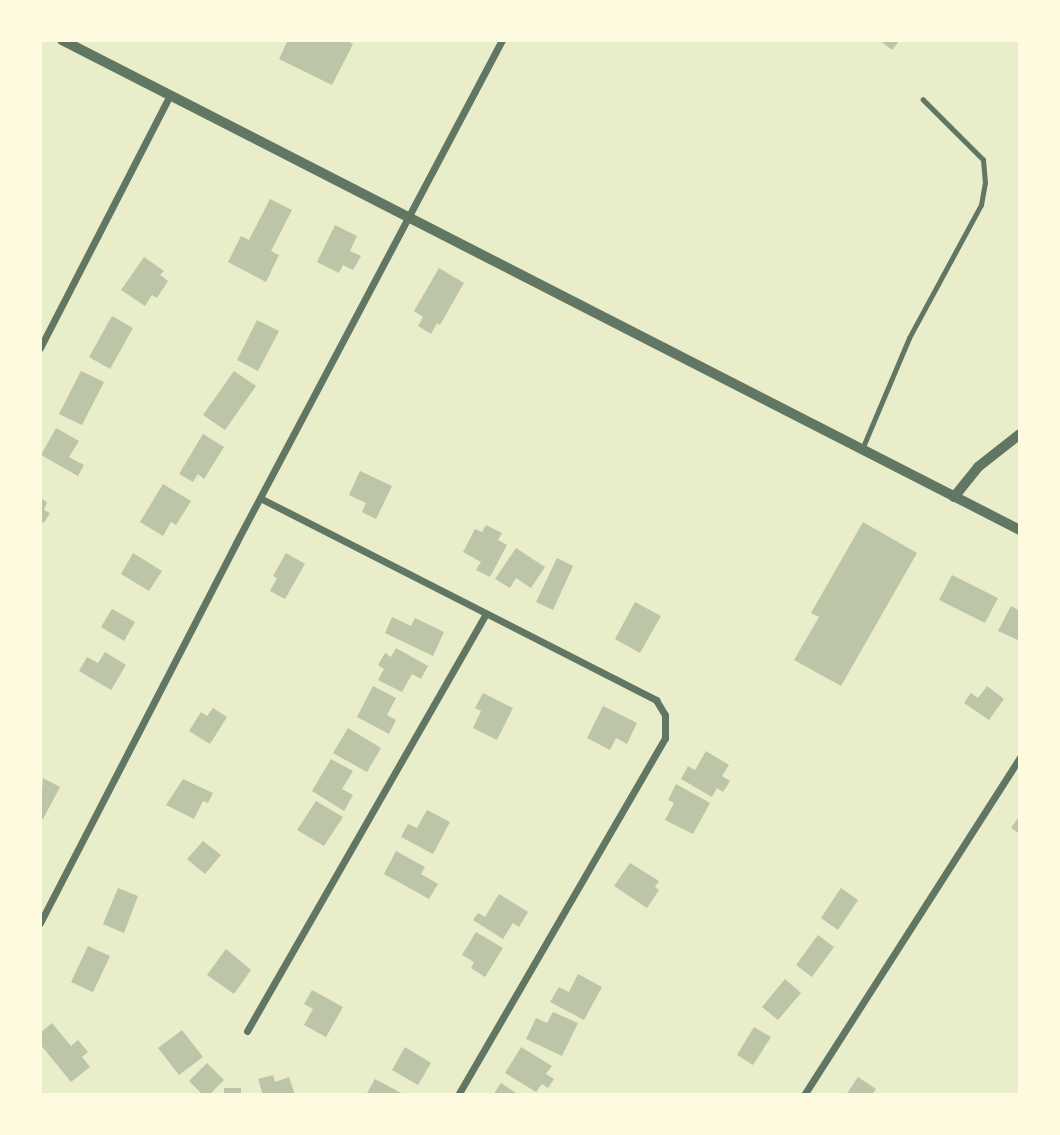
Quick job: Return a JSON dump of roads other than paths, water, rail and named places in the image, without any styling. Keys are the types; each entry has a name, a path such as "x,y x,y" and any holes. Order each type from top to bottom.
{"street":[{"path":"62,40 1020,530"},
{"path":"40,923 407,217 502,40"},
{"path":"40,348 170,95"},
{"path":"954,497 978,467 1020,434"},
{"path":"260,498 656,700 665,715 665,738 458,1095"},
{"path":"247,1031 486,614"},
{"path":"804,1095 1020,757"}],"lane":[{"path":"862,448 909,338 981,205 983,194 983,160 923,100"}]}
